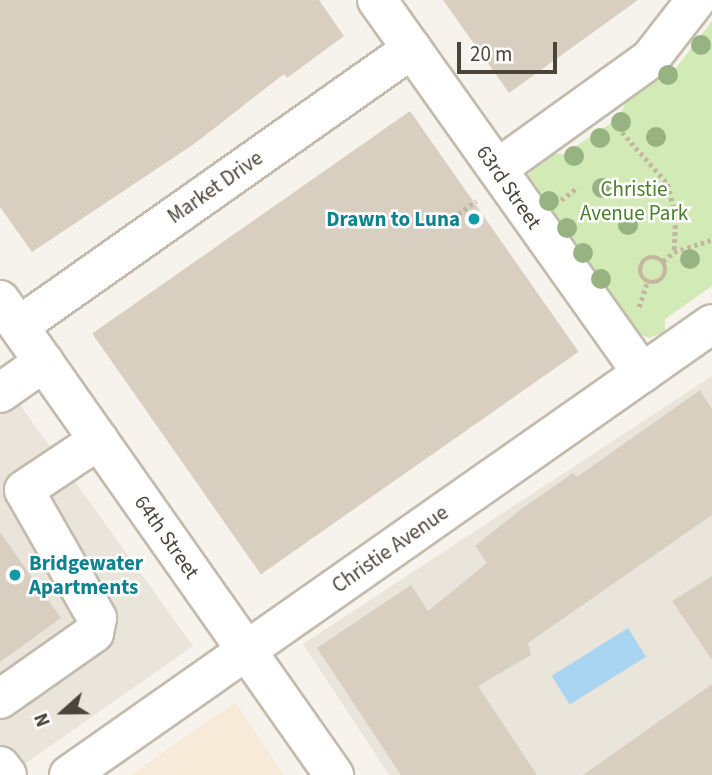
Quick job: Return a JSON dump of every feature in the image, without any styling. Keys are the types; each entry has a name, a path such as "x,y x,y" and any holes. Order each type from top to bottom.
{"street":[{"name":"63rd Street","path":"377,0 412,49 490,183 642,373"},
{"path":"490,183 650,59 696,0"},
{"name":"Market Drive","path":"9,313 412,49"},
{"name":"64th Street","path":"9,313 334,775"},
{"name":"Christie Avenue","path":"69,775 712,324"},
{"path":"0,393 44,362"},
{"path":"0,699 94,633 97,618 8,493 91,429"},
{"path":"0,766 7,775"}],"path":[{"path":"622,132 668,184 676,218 674,252"},
{"path":"441,226 490,183"},
{"path":"561,200 577,190"},
{"path":"663,261 674,252 712,240"},
{"path":"647,282 639,271 644,260 655,257 663,261"},
{"path":"647,282 664,277 663,261"},
{"path":"636,310 647,282"}],"shaded area":[{"path":"712,376 712,775 389,775 303,644"},
{"name":"Bridgewater Apartments","path":"0,377 193,646 9,775 0,775"},
{"path":"235,702 284,775 131,775"}],"green space":[{"name":"Christie Avenue Park","path":"712,21 712,286 665,319 665,332 649,338 637,333 528,175 546,153 564,154 619,118 628,97 659,73 676,68"}],"water":[{"path":"628,628 646,657 570,705 552,676"}],"building":[{"path":"0,0 319,0 344,36 287,78 284,74 194,144 32,252 0,207"},
{"path":"443,0 638,0 509,93"},
{"path":"410,111 579,352 261,574 92,334"},
{"path":"700,390 712,409 712,515 528,643 531,655 478,686 537,775 401,775 317,648 411,585 428,611 487,563 475,546 573,473 577,477"},
{"name":"Bridgewater Apartments","path":"0,532 61,618 0,662"},
{"path":"712,576 712,660 672,601"},
{"path":"712,684 712,775 583,775"}],"place":[{"name":"Drawn to Luna","path":"474,219"},
{"name":"Bridgewater Apartments","path":"15,575"}]}
